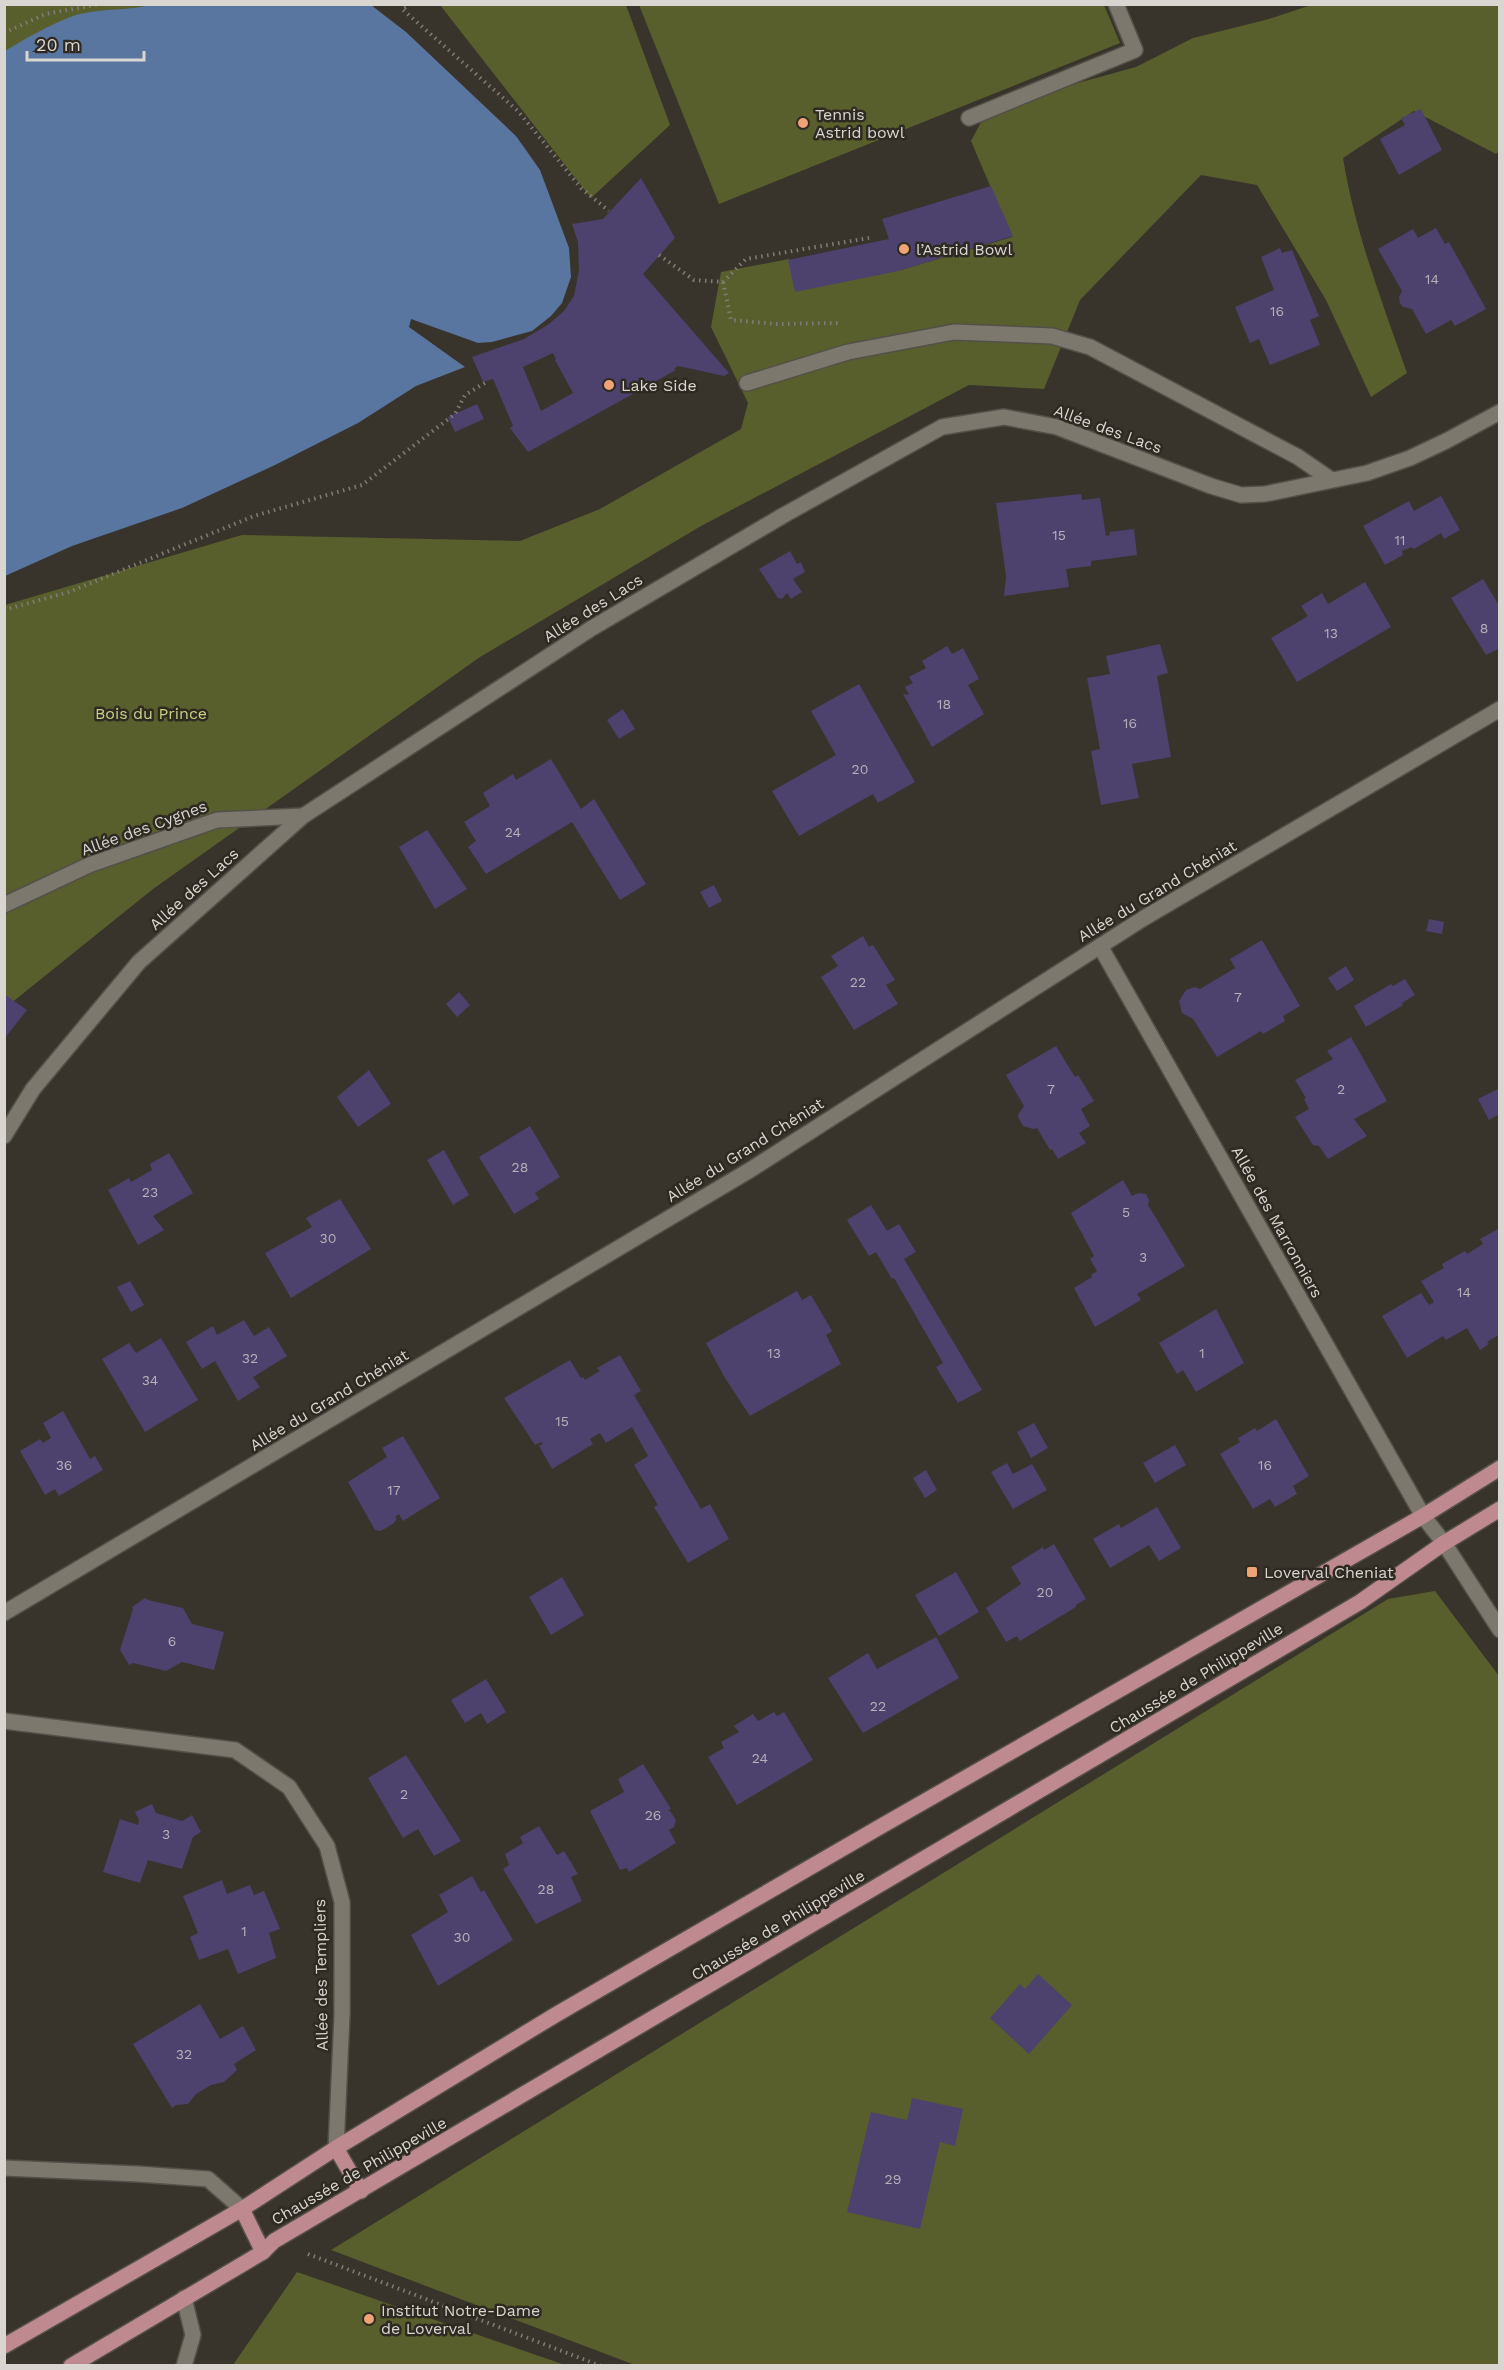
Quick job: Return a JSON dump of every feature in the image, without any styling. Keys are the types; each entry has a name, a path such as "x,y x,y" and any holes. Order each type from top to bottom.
{"main road":[{"name":"Chaussée de Philippeville","path":"242,2209 336,2148 557,2014 1423,1516 1500,1468"},
{"name":"Chaussée de Philippeville","path":"71,2366 263,2252 274,2241 1360,1602 1444,1543 1500,1509"},
{"path":"336,2148 361,2191"},
{"path":"4,2346 242,2209 263,2252"}],"street":[{"path":"969,118 1135,50 1116,4"},
{"path":"747,383 848,351 954,332 1052,336 1100,352 1298,457 1330,479"},
{"name":"Allée des Lacs","path":"4,1136 33,1089 139,962 303,816 592,628 784,515 942,428 1004,417 1057,427 1211,486 1241,495 1265,494 1367,472 1410,458 1500,412"},
{"name":"Allée du Grand Chéniat","path":"4,1613 750,1170 1101,946 1500,709"},
{"name":"Allée des Cygnes","path":"4,905 89,865 217,820 303,816"},
{"name":"Allée des Marronniers","path":"1101,946 1423,1516 1444,1543 1500,1630"},
{"name":"Allée des Templiers","path":"4,1721 235,1750 289,1787 327,1846 342,1902 342,2015 336,2148"},
{"path":"4,2168 208,2179 242,2209"},
{"path":"184,2298 193,2335 184,2366"}],"path":[{"path":"4,33 45,14 101,4"},
{"path":"400,7 411,4"},
{"path":"400,7 518,111 581,188 609,211"},
{"path":"659,255 694,280 723,282 746,259 869,238"},
{"path":"723,282 731,320"},
{"path":"4,610 69,592 254,516 362,485 455,414 465,395 488,381"},
{"path":"274,2241 601,2366"}],"green space":[{"path":"5,4 167,5 5,78"},
{"path":"440,5 626,5 670,125 591,198"},
{"name":"Tennis Astrid bowl","path":"639,5 1104,5 1120,43 719,204"},
{"name":"Bois du Prince","path":"1311,5 1499,5 1500,150 1496,154 1414,111 1343,158 1362,240 1407,373 1371,397 1326,300 1257,185 1201,175 1080,300 1044,389 969,385 701,526 480,657 153,889 5,1008 5,605 242,535 520,541 600,509 741,429 748,403 711,327 721,272 789,259 796,291 901,270 1012,237 971,141 986,113 1067,86 1136,67 1193,38 1269,19"},
{"path":"1435,1591 1499,1676 1499,2365 635,2365 331,2250 1388,1599"},
{"path":"297,2272 565,2365 233,2365"}],"water":[{"path":"154,4 371,5 406,32 516,136 540,170 569,248 571,277 562,303 551,316 532,331 492,342 478,343 411,319 409,327 465,367 416,386 358,423 182,508 72,546 5,576 5,51 62,20 89,12"}],"building":[{"path":"1421,109 1442,150 1399,175 1380,139 1405,125 1401,118"},
{"path":"641,178 675,238 643,274 729,373 724,376 678,366 674,369 676,370 528,452 510,428 513,426 493,379 483,382 472,357 524,339 549,324 564,311 574,296 579,270 578,242 572,224 603,219","holes":["553,353 573,393 541,411 523,367"]},
{"name":"l’Astrid Bowl","path":"991,186 1013,236 898,271 795,292 788,260 889,239 882,219"},
{"path":"1436,228 1445,244 1449,242 1486,309 1455,326 1451,320 1426,334 1412,309 1403,307 1400,303 1399,297 1402,291 1378,249 1413,229 1418,238"},
{"path":"1280,248 1282,253 1292,250 1319,316 1310,320 1320,345 1270,365 1259,339 1250,343 1235,307 1274,290 1261,257"},
{"path":"477,404 484,419 455,432 448,417"},
{"path":"1081,494 1082,500 1100,498 1106,536 1110,535 1109,532 1134,529 1137,555 1091,561 1091,566 1066,569 1069,587 1004,596 1006,577 996,503"},
{"path":"1441,496 1460,530 1444,539 1441,533 1414,549 1412,547 1402,551 1403,555 1385,565 1363,526 1409,501 1414,511"},
{"path":"790,551 797,564 801,562 805,572 793,579 802,592 791,599 787,593 782,599 778,598 759,569"},
{"path":"1483,579 1500,607 1500,648 1486,655 1451,598"},
{"path":"1365,582 1391,627 1297,682 1271,638 1308,616 1301,606 1322,593 1328,604"},
{"path":"1160,644 1168,673 1157,676 1171,757 1132,764 1139,798 1101,805 1091,751 1100,749 1087,678 1110,674 1106,656"},
{"path":"947,646 952,654 963,648 979,679 968,685 984,714 932,747 903,694 909,695 905,687 913,683 909,677 926,668 922,661"},
{"path":"859,684 915,782 878,803 873,794 799,836 772,791 836,755 811,711"},
{"path":"623,709 635,729 619,739 607,720"},
{"path":"551,759 581,809 594,799 646,884 620,900 572,822 486,874 468,847 476,841 464,822 490,806 483,793 513,774 516,780"},
{"path":"427,830 467,889 435,909 399,847"},
{"path":"714,885 722,901 709,908 700,892"},
{"path":"1429,919 1444,922 1442,934 1426,931"},
{"path":"863,936 869,947 873,945 895,980 886,985 898,1004 854,1030 821,977 838,966 831,956"},
{"path":"1262,940 1300,1006 1283,1016 1285,1021 1263,1034 1261,1031 1217,1057 1193,1019 1182,1013 1179,1001 1186,990 1195,987 1200,989 1235,968 1230,959"},
{"path":"1346,966 1354,980 1337,991 1328,978"},
{"path":"1405,979 1415,995 1402,1003 1403,1005 1366,1027 1354,1006 1391,984 1393,986"},
{"path":"459,992 470,1005 457,1017 446,1004"},
{"path":"4,994 27,1010 4,1039"},
{"path":"1351,1037 1387,1101 1354,1119 1367,1136 1328,1159 1319,1146 1313,1145 1295,1117 1309,1109 1304,1099 1306,1098 1295,1080 1333,1059 1327,1051"},
{"path":"1056,1046 1075,1077 1078,1075 1094,1101 1081,1109 1090,1126 1079,1133 1086,1143 1058,1159 1037,1128 1023,1126 1018,1117 1024,1106 1006,1075"},
{"path":"369,1070 391,1104 358,1127 337,1097"},
{"path":"1500,1088 1500,1114 1489,1120 1478,1099"},
{"path":"530,1126 560,1177 535,1193 539,1199 514,1214 479,1157"},
{"path":"444,1150 469,1195 453,1205 427,1160"},
{"path":"169,1153 193,1193 153,1216 164,1230 138,1245 108,1190 129,1178 131,1182 152,1170 150,1164"},
{"path":"1123,1180 1132,1196 1138,1193 1146,1194 1149,1200 1148,1205 1185,1266 1137,1294 1141,1300 1095,1327 1074,1288 1092,1277 1091,1275 1097,1271 1090,1259 1094,1256 1071,1213"},
{"path":"340,1199 371,1249 291,1298 265,1253 312,1227 306,1218"},
{"path":"871,1205 887,1231 899,1224 916,1252 904,1259 982,1390 958,1403 936,1367 943,1363 894,1278 892,1279 876,1252 869,1256 847,1220"},
{"path":"1500,1228 1500,1334 1487,1342 1489,1344 1480,1350 1467,1328 1446,1340 1443,1336 1407,1358 1382,1316 1421,1293 1429,1305 1434,1302 1421,1281 1444,1268 1442,1264 1465,1251 1467,1254 1483,1244 1480,1239"},
{"path":"130,1281 144,1305 131,1312 117,1287"},
{"path":"797,1291 802,1300 811,1295 832,1331 826,1335 841,1364 750,1416 706,1343"},
{"path":"1216,1309 1244,1363 1196,1392 1183,1370 1177,1374 1159,1343"},
{"path":"244,1320 254,1336 269,1327 287,1356 253,1377 260,1387 238,1401 215,1361 202,1369 186,1342 213,1326 217,1335"},
{"path":"161,1338 198,1400 145,1432 102,1359 129,1343 136,1353"},
{"path":"620,1355 641,1391 634,1395 701,1509 710,1504 729,1539 688,1563 654,1507 658,1505 634,1465 648,1456 632,1427 606,1443 600,1433 590,1439 593,1444 552,1469 539,1446 543,1444 541,1442 535,1445 504,1398 570,1360 581,1378 585,1380 600,1371 597,1368"},
{"path":"63,1411 90,1459 95,1456 103,1470 59,1496 55,1489 45,1495 20,1451 40,1439 43,1443 51,1438 43,1423"},
{"path":"1276,1419 1309,1476 1293,1486 1297,1494 1275,1507 1270,1499 1253,1509 1220,1454 1240,1442 1238,1438 1255,1428 1257,1431"},
{"path":"1034,1423 1048,1448 1031,1458 1017,1432"},
{"path":"403,1436 440,1498 403,1521 399,1514 395,1517 397,1518 394,1523 380,1531 375,1530 348,1482 387,1457 382,1448"},
{"path":"1175,1445 1186,1465 1155,1483 1143,1463"},
{"path":"1007,1463 1013,1474 1032,1464 1047,1490 1013,1509 991,1472"},
{"path":"926,1470 937,1490 925,1498 913,1478"},
{"path":"1157,1507 1181,1548 1159,1561 1149,1545 1110,1568 1093,1539 1119,1524 1121,1528"},
{"path":"1054,1544 1086,1599 1020,1641 1017,1636 1006,1642 986,1608 1021,1584 1011,1567 1043,1547 1044,1550"},
{"path":"956,1572 979,1612 939,1636 915,1595"},
{"path":"562,1577 584,1615 551,1635 529,1597"},
{"path":"145,1598 183,1608 192,1624 224,1632 214,1670 182,1662 166,1671 133,1663 129,1665 120,1650 132,1607"},
{"path":"936,1637 959,1678 863,1733 828,1678 868,1653 877,1669"},
{"path":"486,1679 506,1712 487,1724 481,1713 465,1723 451,1700"},
{"path":"774,1712 777,1716 784,1712 813,1760 737,1805 708,1757 724,1748 721,1742 739,1732 734,1726 753,1714 758,1721"},
{"path":"406,1755 461,1841 434,1856 418,1829 403,1838 368,1778"},
{"path":"643,1764 671,1809 667,1811 670,1811 676,1820 674,1827 669,1830 676,1843 629,1872 627,1868 620,1870 590,1811 624,1792 618,1779"},
{"path":"152,1804 156,1813 182,1821 192,1815 201,1832 193,1837 182,1869 148,1860 140,1883 103,1872 120,1819 138,1825 139,1820 135,1812"},
{"path":"539,1826 557,1855 564,1851 578,1874 571,1877 582,1901 536,1924 503,1869 509,1865 505,1854 523,1843 520,1837"},
{"path":"472,1876 481,1892 484,1890 513,1940 438,1986 411,1935 448,1912 439,1895"},
{"path":"222,1880 227,1894 250,1885 254,1895 264,1891 280,1929 269,1933 276,1958 238,1974 228,1949 199,1960 190,1937 198,1933 183,1896"},
{"path":"1038,1974 1072,2005 1029,2054 990,2018 1020,1984 1025,1989"},
{"path":"200,2004 220,2039 243,2026 256,2050 234,2064 237,2070 224,2082 211,2085 196,2094 188,2104 176,2105 172,2108 133,2044"},
{"path":"912,2098 963,2109 955,2146 940,2142 920,2229 847,2212 871,2112 907,2120"}],"place":[{"name":"Tennis Astrid bowl","path":"803,123"},
{"name":"l’Astrid Bowl","path":"904,249"},
{"name":"Lake Side","path":"609,385"},
{"name":"Loverval Cheniat","path":"1252,1572"},
{"name":"Institut Notre-Dame de Loverval","path":"369,2319"}]}
